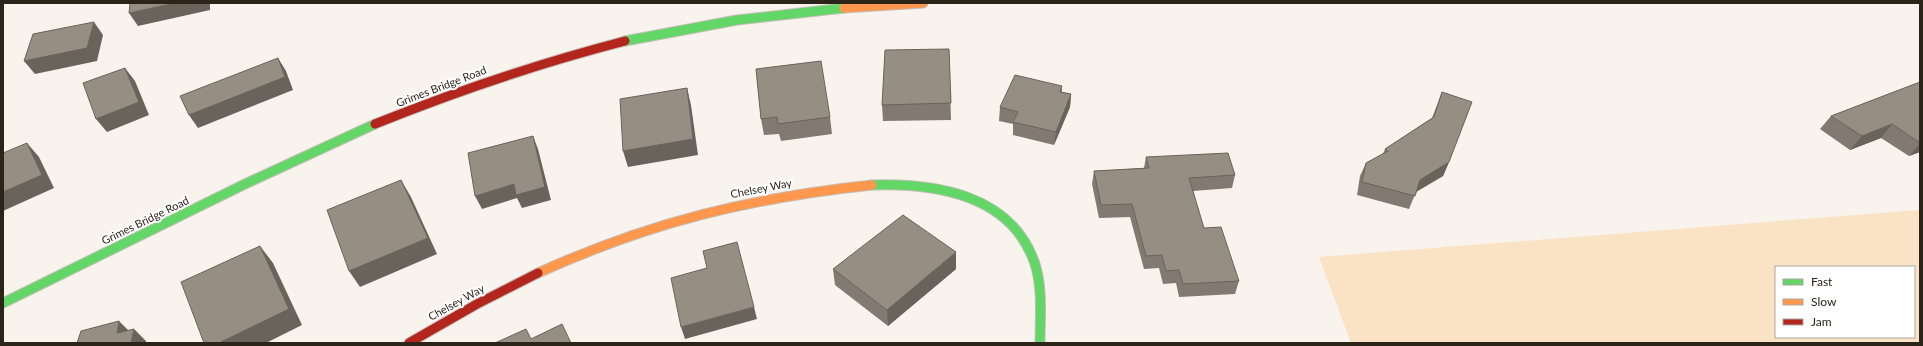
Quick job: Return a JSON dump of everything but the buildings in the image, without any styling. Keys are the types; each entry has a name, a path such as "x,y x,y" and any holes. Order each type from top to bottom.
{"street":[{"name":"Grimes Bridge Road","path":"3,303 300,158 422,105 498,77 632,39 700,26 771,15 923,3"},
{"name":"Chelsey Way","path":"409,343 460,313 546,269 594,248 648,229 730,206 826,188 906,184 939,188 970,197 999,214 1018,231 1031,252 1039,276 1041,304 1040,343"}],"shaded area":[{"path":"1920,210 1920,343 1351,343 1319,257"}],"traffic: fast":[{"path":"625,41 737,20 844,8"},
{"path":"3,303 245,184 375,124"},
{"path":"872,185 895,184 945,190 969,198 991,209 1010,223 1025,241 1038,274 1040,343"}],"traffic: slow":[{"path":"844,8 923,3"},
{"path":"538,273 618,239 659,225 743,204 786,196 872,185"}],"traffic: jam":[{"path":"375,124 467,88 561,58 625,41"},
{"path":"409,343 477,304 538,273"}]}
